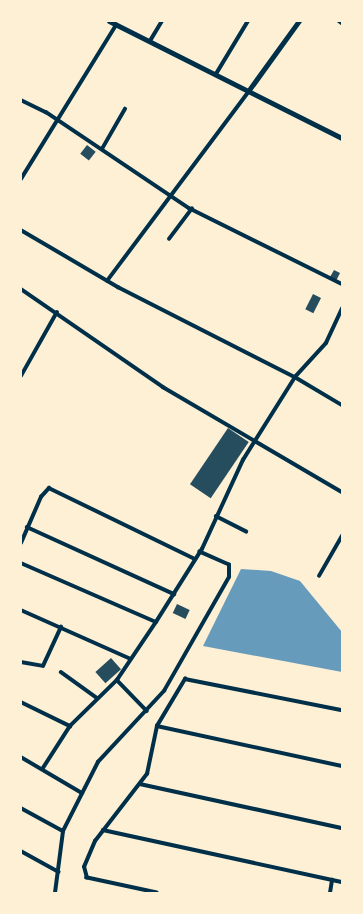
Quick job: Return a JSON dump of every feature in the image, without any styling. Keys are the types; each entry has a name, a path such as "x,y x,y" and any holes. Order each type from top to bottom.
{"main road":[{"path":"109,21 342,138"}],"street":[{"path":"150,41 162,21"},
{"path":"216,74 248,21"},
{"path":"107,281 172,197 299,21"},
{"path":"338,21 342,23"},
{"path":"21,179 116,24"},
{"path":"21,100 32,102 192,209 342,284"},
{"path":"102,149 125,110"},
{"path":"169,239 192,209"},
{"path":"21,230 107,281 296,377 342,405"},
{"path":"21,289 57,312 163,387 256,440 342,492"},
{"path":"43,768 70,726 116,680 132,659 200,552 216,516 256,440 296,377 326,343 342,308"},
{"path":"21,376 57,312"},
{"path":"21,543 27,527 49,488 195,559"},
{"path":"216,516 246,531"},
{"path":"27,527 174,594"},
{"path":"319,576 342,536"},
{"path":"55,893 59,872 63,831 104,751 146,711 198,636 229,577 229,565 200,552"},
{"path":"21,563 156,622"},
{"path":"21,610 132,659"},
{"path":"21,662 43,666 60,627"},
{"path":"61,672 97,698"},
{"path":"157,893 88,878 83,874 95,841 147,774 157,726 185,679 191,678 342,710"},
{"path":"116,680 146,711"},
{"path":"21,702 70,726"},
{"path":"157,726 342,766"},
{"path":"21,757 43,768 82,793"},
{"path":"140,784 342,828"},
{"path":"21,808 63,831"},
{"path":"103,830 342,882"},
{"path":"21,851 59,872"},
{"path":"330,893 332,880"}],"water":[{"path":"241,569 271,571 300,581 342,632 342,672 203,646"}],"building":[{"path":"87,145 96,152 89,160 80,154"},
{"path":"334,270 340,273 336,281 330,277"},
{"path":"313,294 321,298 313,313 305,309"},
{"path":"228,428 249,442 211,498 190,484"},
{"path":"177,604 190,610 185,619 173,613"},
{"path":"111,658 121,669 105,683 95,672"}]}
